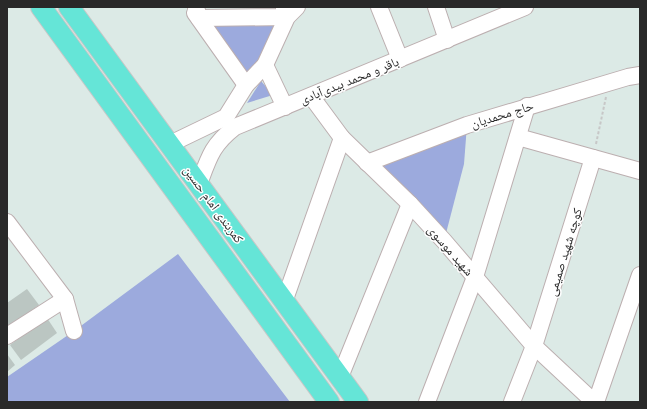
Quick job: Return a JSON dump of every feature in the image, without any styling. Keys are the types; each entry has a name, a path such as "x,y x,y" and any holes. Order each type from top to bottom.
{"main road":[{"name":"کمربندی امام حسین","path":"41,7 329,402"},
{"name":"کمربندی امام حسین","path":"69,7 358,402"},
{"path":"151,157 170,144"}],"street":[{"path":"379,7 400,59"},
{"path":"436,7 447,40"},
{"name":"باقر و محمد بیدی‌آبادی","path":"199,184 210,152 223,137 230,122 285,107 525,7"},
{"path":"170,144 230,122 246,85 265,65 289,10 195,11"},
{"path":"195,11 246,85"},
{"path":"265,65 285,107"},
{"name":"حاج محمدیان","path":"367,163 467,124 609,82 640,75"},
{"name":"شهید موسوی","path":"311,96 342,138 410,204 534,346 595,402"},
{"path":"426,402 475,277 527,106"},
{"path":"518,137 640,171"},
{"path":"284,302 342,138"},
{"name":"کوچه شهید صمیمی","path":"512,402 534,346 593,158"},
{"path":"340,377 410,204"},
{"path":"10,232 65,299 74,331"},
{"path":"595,402 640,275"},
{"path":"7,336 65,299"}],"path":[{"path":"593,158 609,82"}],"shaded area":[{"path":"287,17 246,85 199,18"},
{"path":"261,81 273,95 247,103"},
{"path":"467,125 464,164 444,241 367,163"},
{"path":"178,254 290,402 7,402 7,377 74,331"}],"building":[{"path":"27,289 39,305 7,328 7,303"},
{"path":"47,318 57,333 21,360 10,345"},
{"path":"7,354 15,365 7,372"}]}
